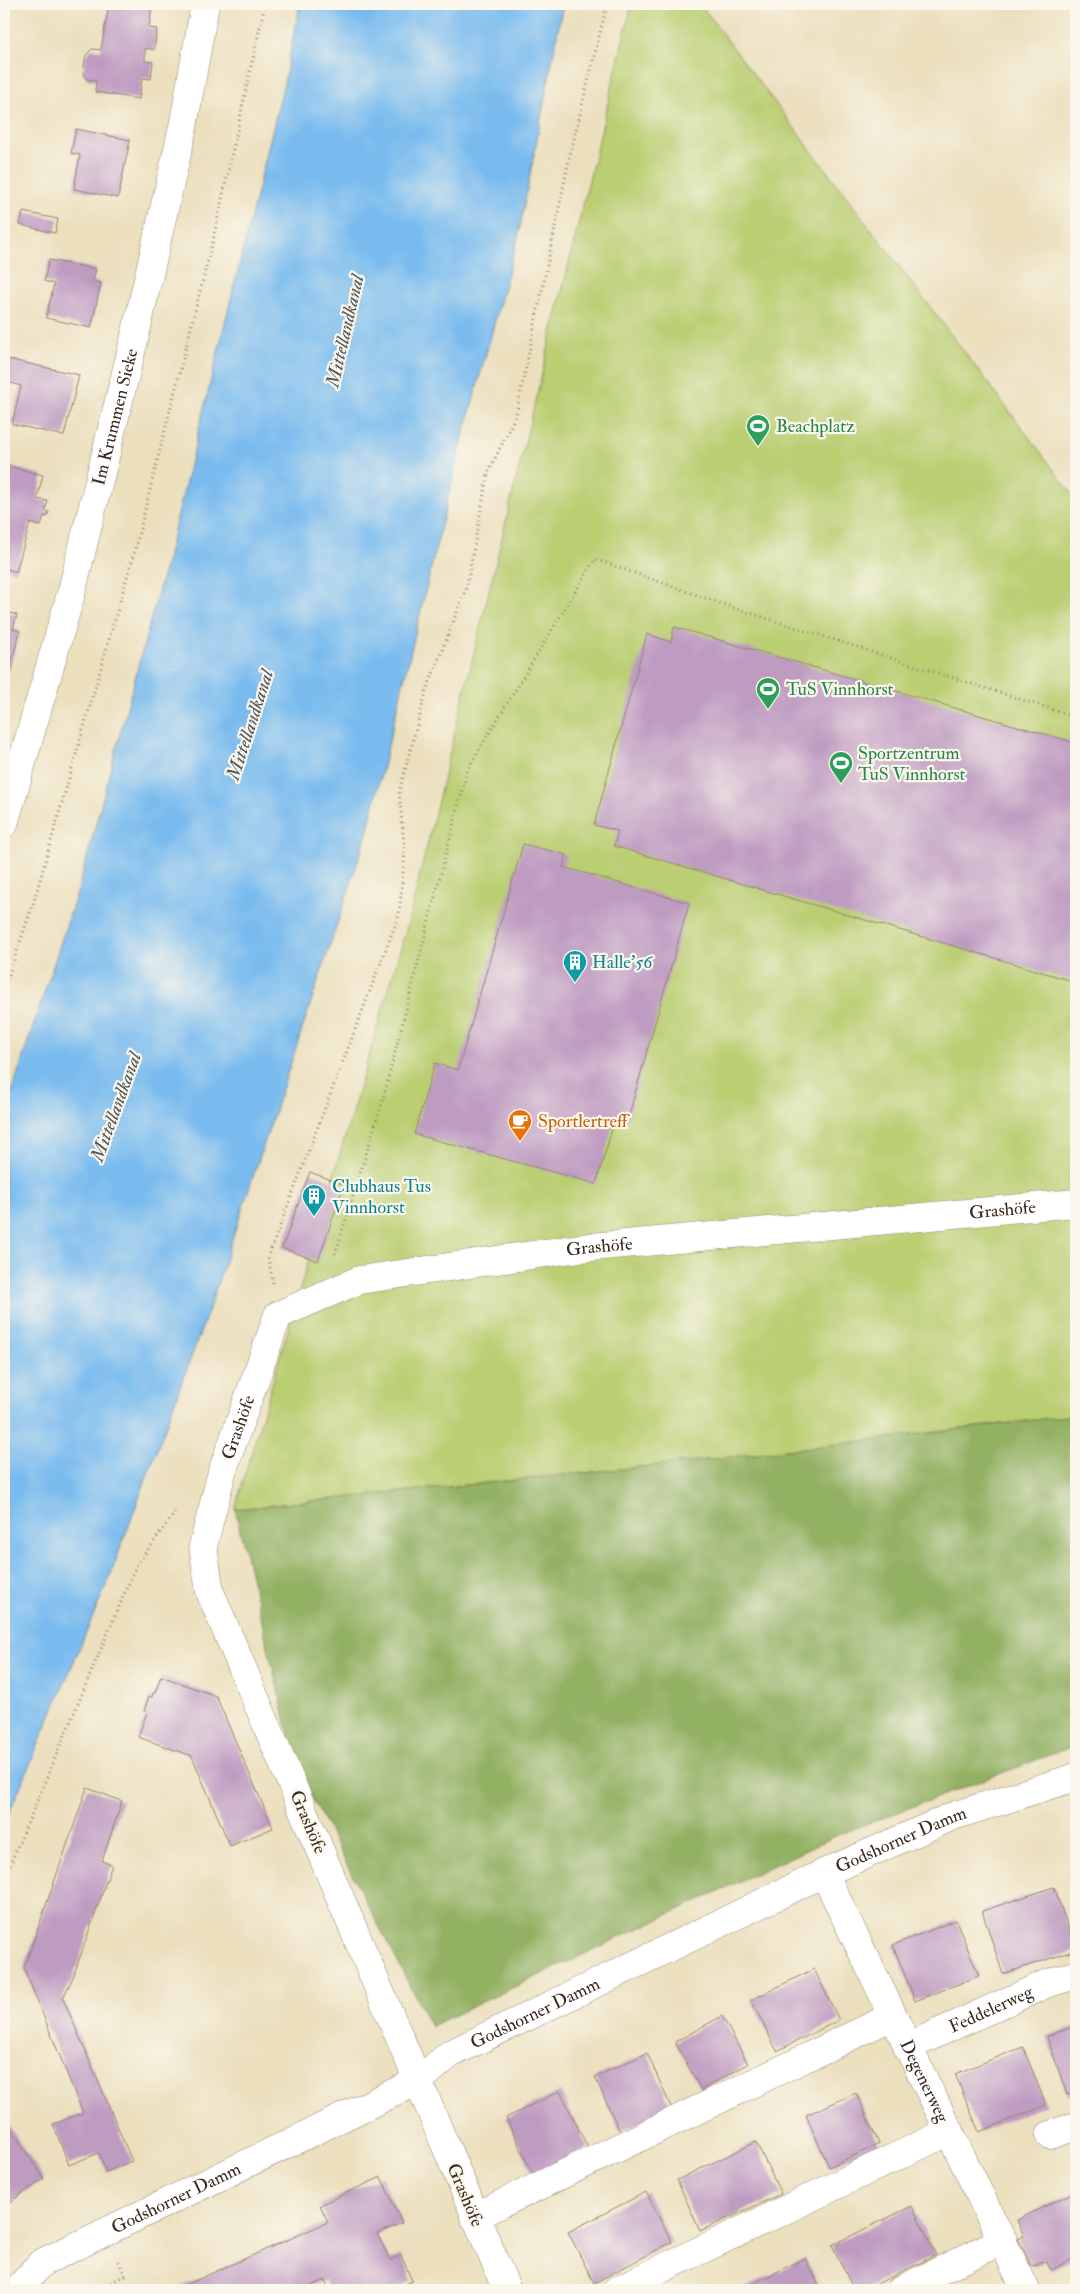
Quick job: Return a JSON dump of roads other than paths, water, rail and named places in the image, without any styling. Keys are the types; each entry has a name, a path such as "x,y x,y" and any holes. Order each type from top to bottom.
{"street":[{"name":"Im Krummen Sieke","path":"4,824 78,566 134,340 178,147 206,4"},
{"name":"Grashöfe","path":"507,2290 210,1592 203,1546 222,1472 278,1315 359,1280 580,1248 1076,1203"},
{"name":"Godshorner Damm","path":"17,2290 41,2263 418,2081 450,2054 824,1872 953,1816 1076,1777"},
{"name":"Degenerweg","path":"824,1872 1026,2290"},
{"name":"Feddelerweg","path":"907,2046 1048,1983 1076,1975"},
{"path":"474,2216 893,2016"},
{"path":"1050,2135 1076,2126"},
{"path":"617,2290 950,2131"},
{"path":"900,2290 1002,2240"}],"water":[{"name":"Mittellandkanal","path":"300,4 563,4 518,237 460,448 366,837 209,1309 109,1579 4,1825 4,1115 79,887 167,559 284,83"}],"place":[{"name":"Beachplatz","path":"758,447"},
{"name":"TuS Vinnhorst","path":"768,710"},
{"name":"Sportzentrum TuS Vinnhorst","path":"841,784"},
{"name":"Halle'56","path":"575,983"},
{"name":"Sportlertreff","path":"520,1142"},
{"name":"Clubhaus Tus Vinnhorst","path":"314,1217"}]}
